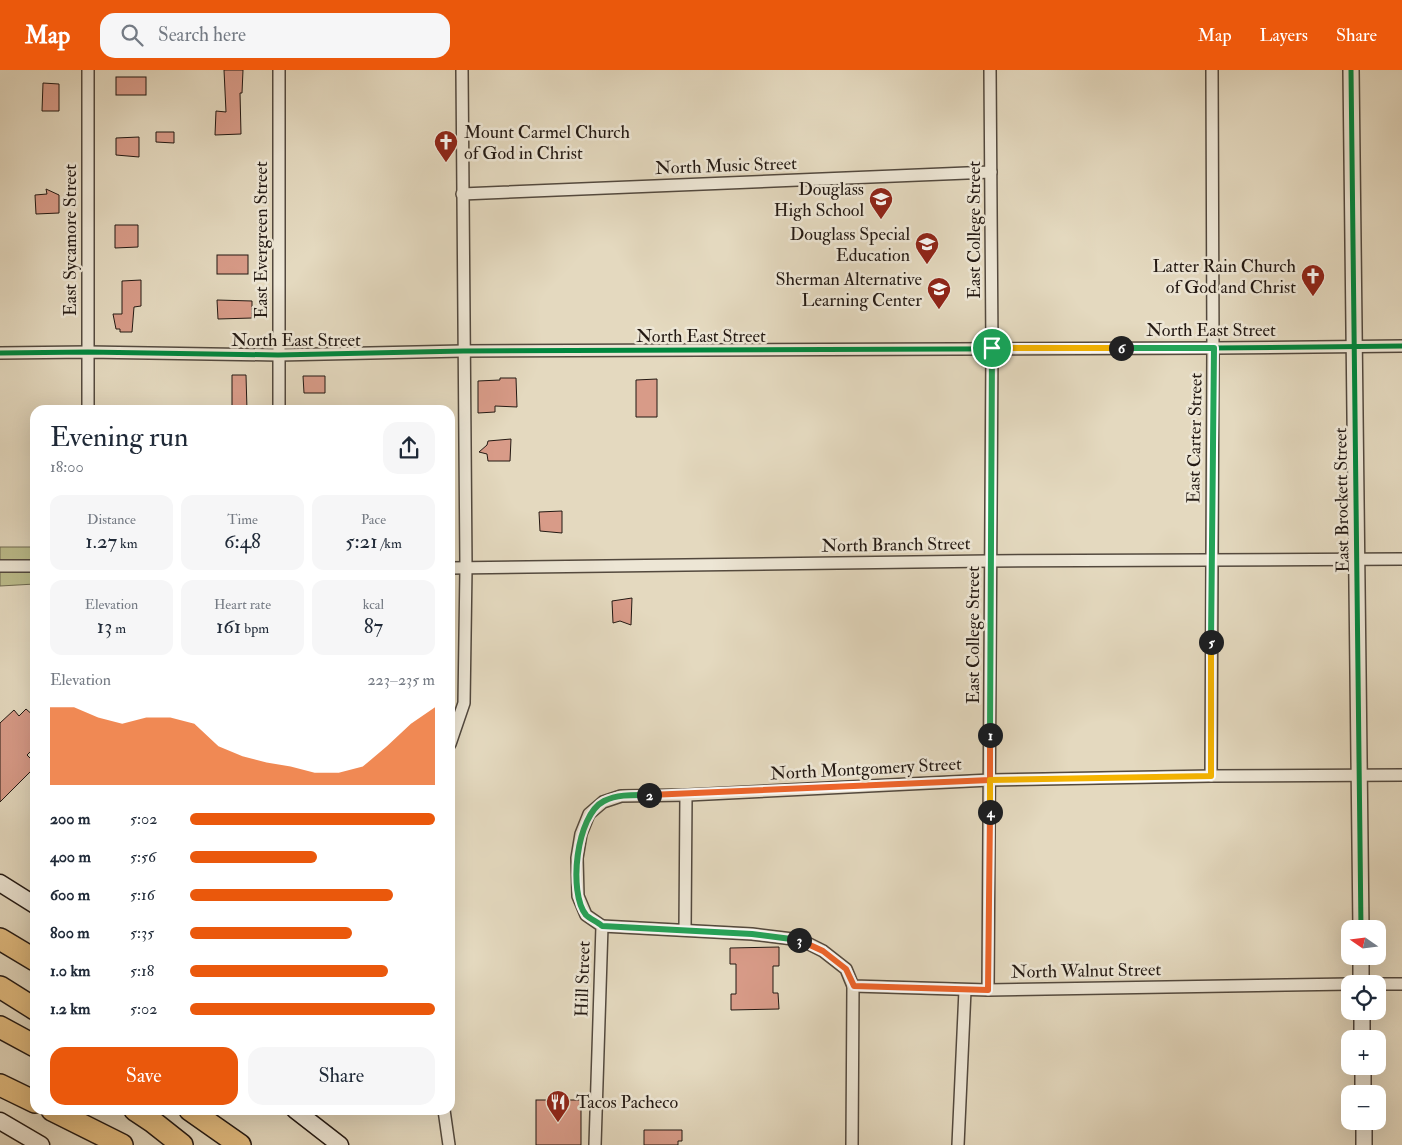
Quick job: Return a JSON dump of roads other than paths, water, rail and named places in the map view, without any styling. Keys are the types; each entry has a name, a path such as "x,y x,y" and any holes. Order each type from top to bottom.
{"highway":[{"path":"0,939 30,957"},
{"path":"0,987 30,1005"},
{"path":"0,1027 30,1043"},
{"path":"0,1085 30,1100"},
{"path":"62,1115 122,1145"},
{"path":"142,1115 182,1145"},
{"path":"197,1115 234,1141"},
{"path":"217,1115 234,1141"}],"main road":[{"path":"0,882 30,902"},
{"path":"301,1115 340,1145"},
{"path":"0,1121 41,1145"}],"street":[{"name":"East Sycamore Street","path":"88,70 88,405"},
{"name":"East Evergreen Street","path":"279,70 279,405"},
{"path":"455,730 464,704 466,568 462,70"},
{"name":"East College Street","path":"988,990 992,348 990,70"},
{"name":"East Carter Street","path":"1211,776 1211,561 1214,348 1212,70"},
{"name":"East Brockett Street","path":"1351,70 1361,920"},
{"name":"North Music Street","path":"462,194 991,172"},
{"name":"North East Street","path":"0,354 88,352 278,355 463,351 1402,346"},
{"name":"North Branch Street","path":"455,568 990,561 1402,559"},
{"path":"0,566 30,566"},
{"name":"North Montgomery Street","path":"602,802 621,796 686,795 990,780 1402,775"},
{"path":"684,930 686,795"},
{"name":"Hill Street","path":"595,1145 602,926 586,915 578,896 577,858 581,834 589,814 602,802"},
{"path":"602,926 752,934 801,940 823,951 846,969 854,986 852,1145"},
{"name":"North Walnut Street","path":"854,986 988,990 1341,984"},
{"path":"1386,984 1402,984"},
{"path":"958,1145 965,990"},
{"path":"445,1115 449,1145"},
{"path":"1364,1130 1364,1145"}],"place":[{"name":"Mount Carmel Church of God in Christ","path":"446,163"},
{"name":"Douglass High School","path":"881,220"},
{"name":"Douglass Special Education","path":"927,265"},
{"name":"Latter Rain Church of God and Christ","path":"1313,297"},
{"name":"Sherman Alternative Learning Center","path":"939,310"},
{"name":"Tacos Pacheco","path":"558,1123"}]}
